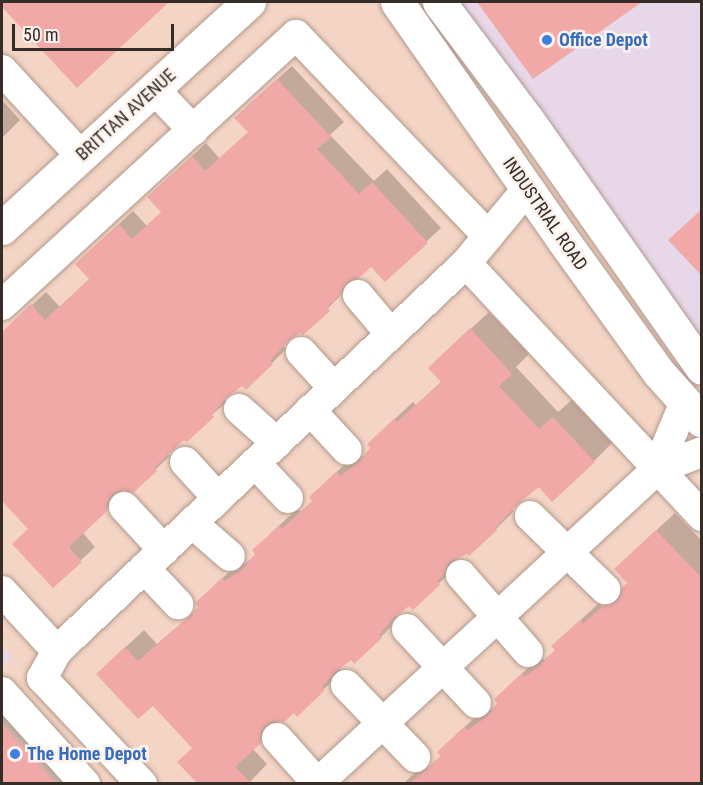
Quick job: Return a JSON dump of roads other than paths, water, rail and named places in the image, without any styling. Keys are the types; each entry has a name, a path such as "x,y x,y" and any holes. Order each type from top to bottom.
{"main road":[{"name":"INDUSTRIAL ROAD","path":"397,2 659,373 693,411"},
{"path":"439,2 527,119 702,368"},
{"name":"BRITTAN AVENUE","path":"2,228 154,89 233,7"}],"lane":[{"path":"2,305 297,35 488,236"},
{"path":"2,70 81,156"},
{"path":"154,89 193,130"},
{"path":"142,783 42,678 57,651 466,263 528,189"},
{"path":"466,263 702,516"},
{"path":"357,295 391,334"},
{"path":"301,352 334,388"},
{"path":"239,409 266,453 288,498"},
{"path":"310,410 347,450"},
{"path":"276,738 318,783 657,469 693,411"},
{"path":"657,469 702,452"},
{"path":"185,462 218,498"},
{"path":"124,507 178,604"},
{"path":"530,516 605,589"},
{"path":"192,523 230,556"},
{"path":"461,575 528,652"},
{"path":"2,591 57,651"},
{"path":"406,629 476,703"},
{"path":"346,685 415,757"},
{"path":"2,692 85,783"}],"place":[{"name":"Office Depot","path":"547,40"},
{"name":"The Home Depot","path":"15,754"}]}
